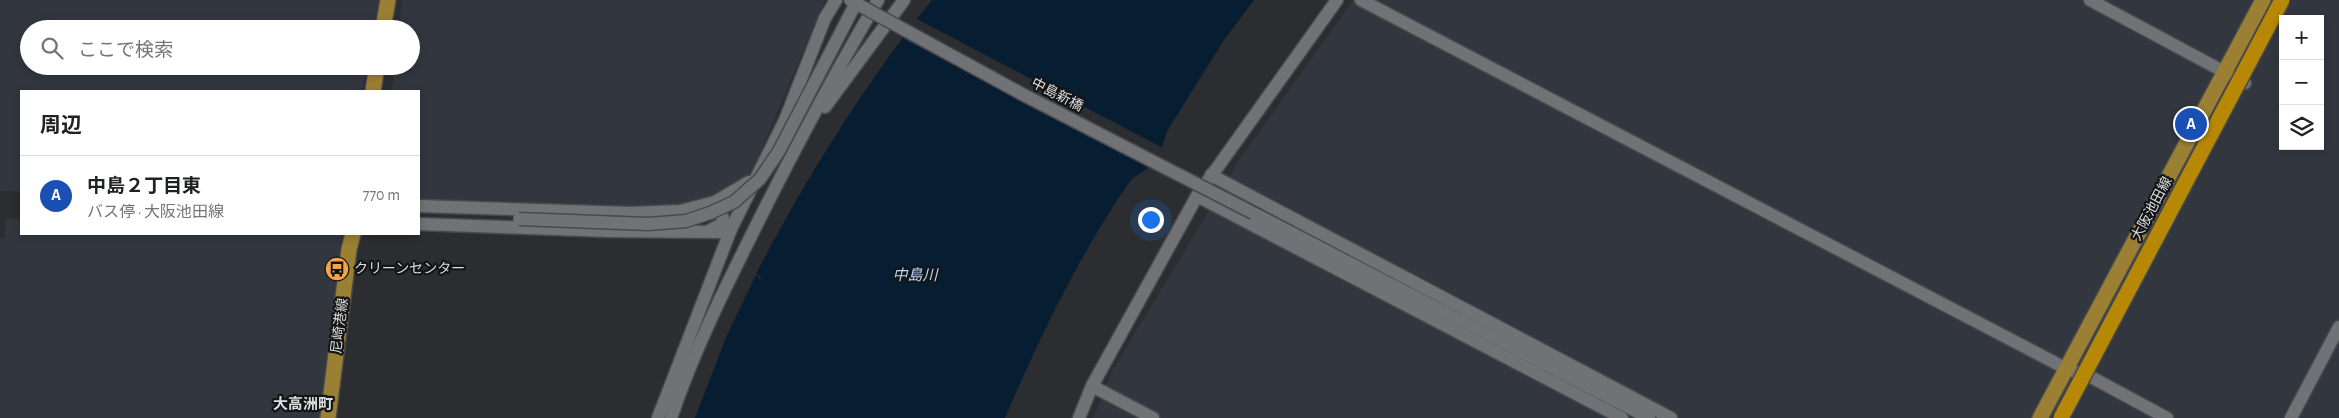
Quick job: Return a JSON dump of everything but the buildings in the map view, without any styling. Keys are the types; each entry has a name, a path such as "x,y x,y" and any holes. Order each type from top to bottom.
{"highway":[{"path":"2050,418 2271,0"},
{"path":"2061,418 2282,0"}],"main road":[{"path":"385,20 388,0"},
{"name":"大阪池田線","path":"2040,418 2068,369 2263,0"},
{"name":"大阪池田線","path":"2069,418 2289,0"},
{"path":"373,90 376,75"},
{"name":"尼崎港線","path":"328,418 349,249 353,235"}],"street":[{"path":"658,418 730,229 785,120 825,18 836,0"},
{"path":"671,418 684,377 723,289 792,152 878,0"},
{"path":"792,152 904,0"},
{"path":"1079,418 1092,386 1197,196 1337,0"},
{"path":"1361,0 2068,369 2090,377 2167,418"},
{"path":"2090,0 2245,83"},
{"path":"420,217 648,224 686,221 734,202 760,179 779,151 853,1"},
{"name":"中島新橋","path":"853,1 1024,95 1649,418"},
{"path":"420,206 630,213 680,211 700,207 740,190 760,172"},
{"path":"1211,175 1671,418"},
{"path":"1197,196 1622,418"},
{"path":"694,232 716,229 724,223 718,209 700,207"},
{"path":"420,224 694,232 720,232 730,229"},
{"path":"2291,418 2339,327"},
{"path":"1092,386 1154,418"}],"shaded area":[{"path":"0,0 380,0 376,20 20,20 20,75 365,75 362,90 20,90 20,191 0,191"},
{"path":"402,0 825,0 753,169 744,181 733,191 698,203 652,209 420,202 420,90 392,90 393,75 420,75 420,20 400,20"},
{"path":"1353,0 2339,0 2339,418 1093,418 1112,371 1238,162"},
{"path":"5,219 20,219 20,235 342,235 319,418 0,418 0,238 5,238"}],"water":[{"name":"中島川","path":"932,0 1254,0 1224,40 1167,131 1154,160 1148,168 1134,177 1129,183 1091,243 1045,329 1005,418 695,418 727,335 756,275 760,279 762,278 756,274 795,202 859,99"}],"pier":[{"path":"915,18 1163,148 1151,169 900,37"}],"place":[{"name":"中島２丁目東","path":"2191,124"},
{"name":"クリーンセンター","path":"337,269"}],"district":[{"name":"大高洲町","path":"303,404"}]}
